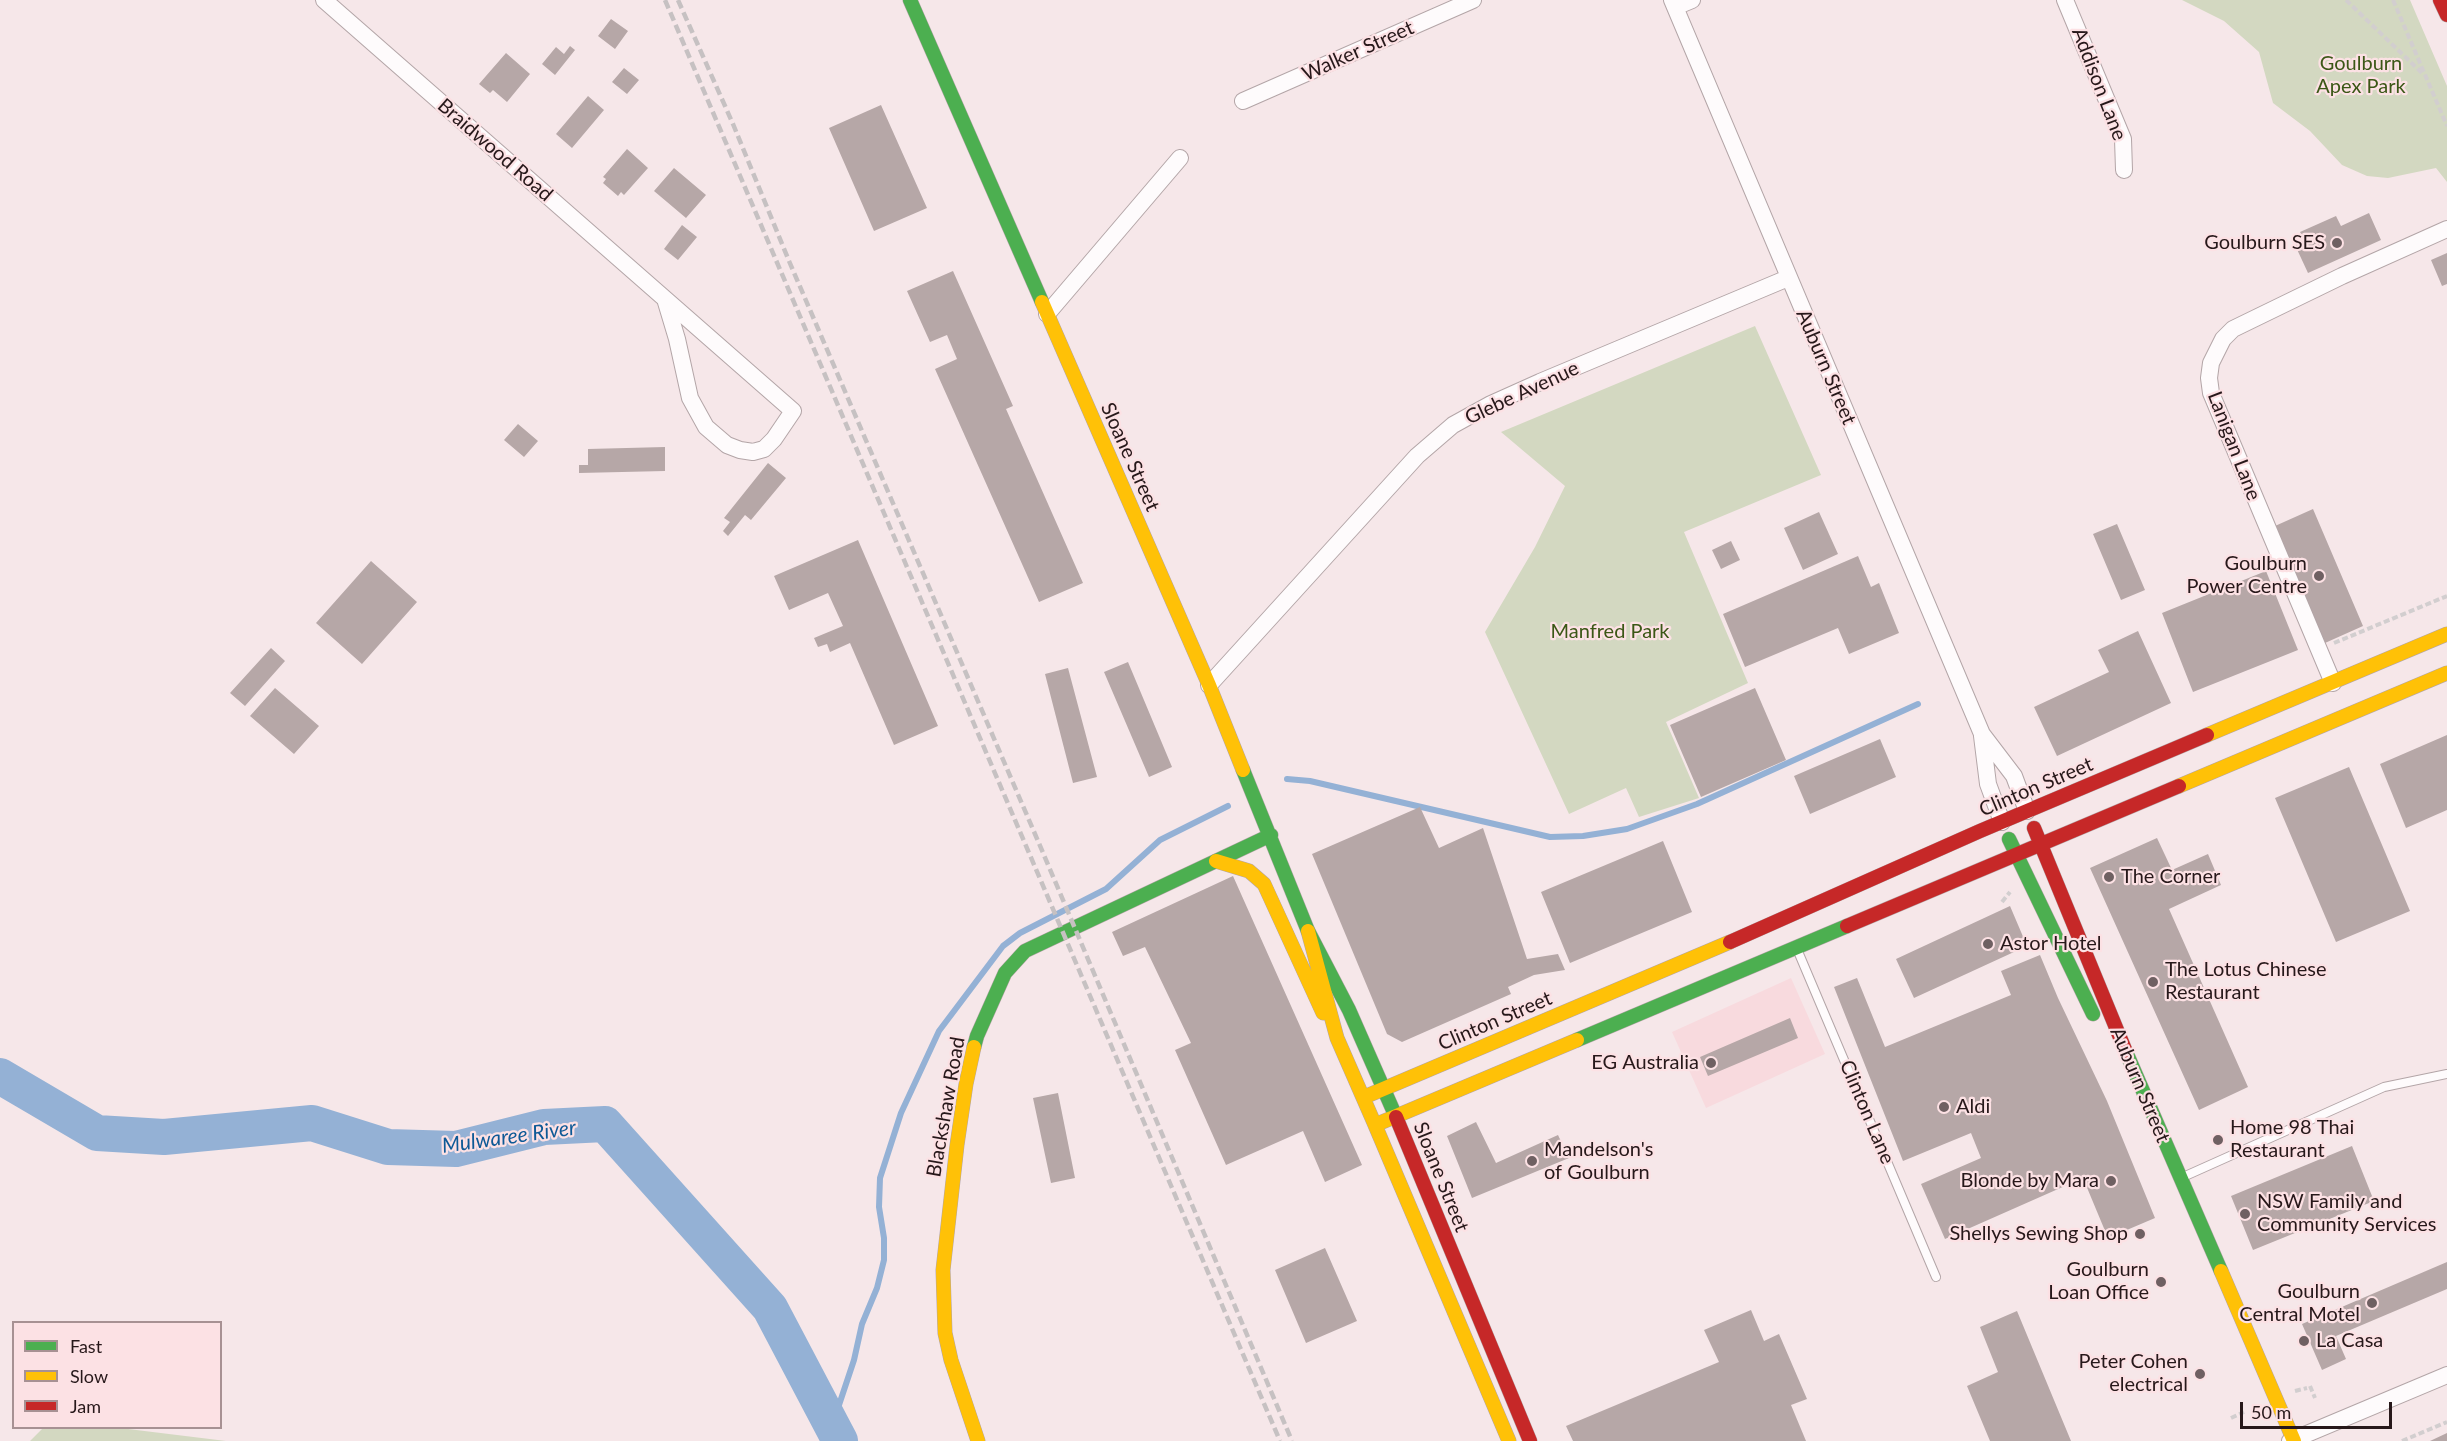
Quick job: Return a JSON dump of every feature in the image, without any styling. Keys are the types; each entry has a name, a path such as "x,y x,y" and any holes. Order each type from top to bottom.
{"main road":[{"name":"Sloane Street","path":"910,0 1209,685 1308,931 1337,1038 1509,1441"},
{"path":"2440,0 2447,15"},
{"name":"Clinton Street","path":"1375,1125 1396,1117 2002,822 2447,634"},
{"name":"Clinton Street","path":"1363,1097 1648,995 1797,948 2447,673"},
{"name":"Auburn Street","path":"2028,811 2289,1441"},
{"name":"Auburn Street","path":"2002,822 2015,854 2097,1022"},
{"name":"Blackshaw Road","path":"978,1441 951,1360 943,1303 943,1270 957,1145 969,1067 984,1016 1005,973 1025,951 1271,835"},
{"path":"1216,861 1249,871 1264,884 1298,962 1337,1038"},
{"name":"Sloane Street","path":"1308,931 1349,1010 1385,1089 1530,1441"},
{"path":"2240,1351 2289,1441"}],"street":[{"name":"Braidwood Road","path":"324,0 793,411 774,439 764,448 753,452 727,446 706,427 690,398 678,339 665,299"},
{"name":"Walker Street","path":"1243,101 1473,0"},
{"path":"1673,4 1692,0"},
{"name":"Addison Lane","path":"2065,0 2123,139 2124,170"},
{"name":"Auburn Street","path":"1673,4 1982,734 2014,776 2028,811"},
{"path":"1047,314 1180,158"},
{"name":"Lanigan Lane","path":"2333,682 2211,393 2209,378 2211,363 2220,344 2233,329 2342,276 2447,229"},
{"name":"Glebe Avenue","path":"1209,685 1417,456 1453,425 1491,404 1540,382 1788,279"},
{"name":"Auburn Street","path":"1982,734 1989,784 2002,822"},
{"path":"2289,1441 2447,1375"}],"lane":[{"name":"Clinton Lane","path":"1797,948 1936,1277"},
{"path":"2180,1178 2384,1087 2447,1074"}],"path":[{"path":"2346,0 2426,76"},
{"path":"2393,0 2447,126"},
{"path":"2319,650 2447,596"},
{"path":"2002,902 2010,891"},
{"path":"2295,1391 2308,1387 2315,1398"},
{"path":"2231,1418 2244,1412"},
{"path":"2402,1441 2447,1422"}],"shaded area":[{"name":"EG Australia","path":"1791,978 1825,1054 1706,1108 1672,1032"}],"green space":[{"name":"Goulburn Apex Park","path":"2182,0 2410,0 2447,86 2447,182 2436,168 2388,178 2367,176 2342,165 2310,131 2273,103 2259,52 2224,21"},
{"name":"Manfred Park","path":"1755,326 1821,475 1684,532 1748,683 1666,722 1699,798 1639,817 1626,788 1569,814 1485,632 1535,547 1565,486 1501,432"},
{"path":"42,1429 128,1429 226,1441 30,1441"}],"building":[{"path":"611,19 628,31 615,49 598,36"},
{"path":"570,46 575,50 555,75 542,64 556,47 564,54"},
{"path":"506,53 530,74 507,102 493,90 490,93 479,84"},
{"path":"624,68 639,80 627,94 612,82"},
{"path":"588,96 604,110 572,148 556,134"},
{"path":"881,105 927,208 874,231 829,128"},
{"path":"627,149 648,168 624,195 621,192 618,196 603,183 606,179 603,177"},
{"path":"674,168 706,195 686,218 654,191"},
{"name":"Goulburn SES","path":"2369,213 2381,240 2308,273 2295,245 2305,241 2300,232 2336,216 2341,226"},
{"path":"682,225 697,237 678,260 664,249"},
{"path":"2447,253 2447,284 2442,286 2431,260"},
{"path":"953,271 1013,406 1006,409 1083,583 1039,602 935,369 957,359 947,335 930,342 907,291"},
{"path":"518,424 538,441 524,457 504,440"},
{"path":"665,447 665,471 579,473 579,465 588,465 588,449"},
{"path":"768,463 786,478 751,520 745,515 728,536 723,531 730,522 724,518"},
{"name":"Goulburn Power Centre","path":"2313,509 2363,626 2325,643 2275,526"},
{"path":"1819,512 1838,554 1803,570 1784,528"},
{"path":"2117,524 2145,590 2121,600 2093,534"},
{"path":"858,540 938,726 894,745 850,643 830,652 827,644 818,647 814,638 843,626 828,593 789,610 774,576"},
{"path":"1731,541 1740,560 1721,569 1712,550"},
{"path":"1858,556 1871,587 1879,583 1899,633 1849,654 1838,628 1745,667 1723,614"},
{"path":"371,561 417,602 362,664 316,623"},
{"path":"2266,571 2298,650 2193,692 2162,613"},
{"path":"2138,631 2171,703 2057,756 2034,707 2109,672 2098,650"},
{"path":"271,648 285,661 245,706 230,693"},
{"path":"1128,662 1172,767 1149,777 1104,672"},
{"path":"1068,668 1097,777 1073,783 1045,674"},
{"path":"275,688 319,726 294,754 250,716"},
{"path":"1755,688 1786,760 1701,797 1670,725"},
{"path":"2447,735 2447,810 2406,828 2380,764"},
{"path":"1880,739 1896,777 1810,814 1794,776"},
{"path":"2349,767 2410,911 2336,942 2275,798"},
{"path":"1420,807 1439,848 1483,828 1527,959 1558,954 1565,970 1534,975 1508,987 1511,994 1402,1042 1387,1034 1312,854"},
{"path":"2157,838 2172,870 2208,854 2221,885 2169,909 2248,1087 2199,1110 2090,868"},
{"path":"1663,841 1692,912 1570,963 1541,892"},
{"path":"1233,876 1362,1165 1325,1182 1303,1131 1226,1165 1175,1050 1191,1043 1145,947 1123,956 1112,932"},
{"path":"2010,906 2027,946 1914,998 1896,959"},
{"path":"2040,955 2107,1101 2155,1218 2108,1238 2083,1178 1945,1239 1921,1184 1981,1158 1971,1133 1903,1161 1834,987 1857,978 1885,1047 2011,995 2001,971"},
{"path":"1790,1018 1798,1038 1708,1076 1700,1057"},
{"path":"1058,1093 1075,1178 1051,1183 1033,1098"},
{"name":"Mandelson's of Goulburn","path":"1476,1122 1496,1163 1558,1135 1569,1158 1472,1198 1447,1136"},
{"path":"2352,1146 2374,1201 2253,1250 2231,1196"},
{"path":"1325,1248 1357,1321 1306,1343 1275,1270"},
{"path":"2447,1262 2447,1289 2336,1336 2346,1359 2322,1370 2302,1324"},
{"path":"1751,1310 1764,1341 1779,1334 1807,1399 1791,1405 1806,1441 1573,1441 1566,1426 1719,1362 1704,1330"},
{"path":"2017,1311 2071,1441 1990,1441 1967,1386 1998,1372 1980,1327"},
{"path":"2447,1433 2447,1441 2430,1441"}],"waterway":[{"path":"1287,779 1310,781 1550,837 1583,836 1627,829 1697,804 1918,704"},
{"path":"832,1426 854,1360 862,1324 877,1288 884,1260 884,1238 879,1207 880,1178 901,1113 939,1031 1003,946 1020,933 1106,889 1160,840 1228,806"},
{"name":"Mulwaree River","path":"0,1076 97,1133 164,1137 312,1123 388,1147 456,1149 544,1127 605,1124 770,1308 840,1441"}],"railway":[{"path":"665,0 1280,1441"},
{"path":"678,0 733,124 789,261 1292,1441"}],"traffic: fast":[{"path":"910,0 1042,302"},
{"path":"1243,770 1308,931 1349,1010 1396,1117"},
{"path":"974,1047 1005,973 1025,951 1271,835"},
{"path":"2009,839 2093,1014"},
{"path":"1577,1040 1847,926"},
{"path":"2126,1052 2221,1271"}],"traffic: slow":[{"path":"1042,302 1209,685 1243,770"},
{"path":"2207,735 2447,634"},
{"path":"2179,786 2447,673"},
{"path":"1216,861 1249,871 1264,884 1323,1013"},
{"path":"1308,931 1337,1038 1375,1125 1577,1040"},
{"path":"1369,1095 1730,942"},
{"path":"974,1047 957,1145 943,1270 945,1333 951,1360 978,1441"},
{"path":"1375,1125 1509,1441"},
{"path":"2221,1271 2294,1441"}],"traffic: jam":[{"path":"2440,0 2447,15"},
{"path":"1730,942 1980,831 2207,735"},
{"path":"1847,926 2179,786"},
{"path":"2034,828 2126,1052"},
{"path":"1396,1117 1530,1441"}],"place":[{"name":"Goulburn SES","path":"2337,243"},
{"name":"Goulburn Power Centre","path":"2319,576"},
{"name":"The Corner","path":"2109,877"},
{"name":"Astor Hotel","path":"1988,944"},
{"name":"The Lotus Chinese Restaurant","path":"2153,982"},
{"name":"EG Australia","path":"1711,1063"},
{"name":"Aldi","path":"1944,1107"},
{"name":"Home 98 Thai Restaurant","path":"2218,1140"},
{"name":"Mandelson's of Goulburn","path":"1532,1161"},
{"name":"Blonde by Mara","path":"2111,1181"},
{"name":"NSW Family and Community Services","path":"2245,1214"},
{"name":"Shellys Sewing Shop","path":"2140,1234"},
{"name":"Goulburn Loan Office","path":"2161,1282"},
{"name":"Goulburn Central Motel","path":"2372,1303"},
{"name":"La Casa","path":"2304,1341"},
{"name":"Peter Cohen electrical","path":"2200,1374"}]}
